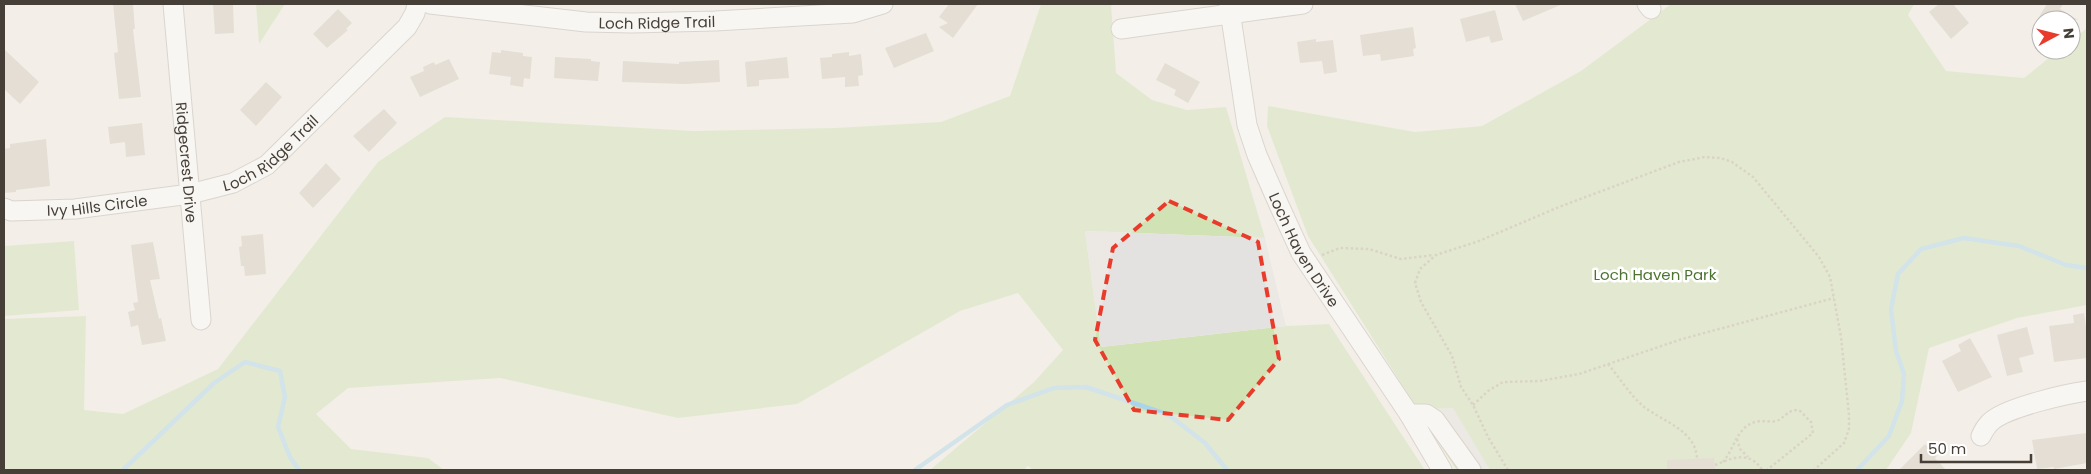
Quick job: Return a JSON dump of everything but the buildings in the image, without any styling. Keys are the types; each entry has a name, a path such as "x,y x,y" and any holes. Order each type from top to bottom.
{"street":[{"name":"Ridgecrest Drive","path":"173,4 202,320"},
{"name":"Loch Ridge Trail","path":"190,194 233,182 267,165 407,27 415,13 417,4"},
{"name":"Loch Ridge Trail","path":"430,4 586,22 665,23 715,12 853,13 884,4"},
{"path":"1121,29 1230,9 1303,4"},
{"name":"Loch Haven Drive","path":"1230,9 1247,125 1257,155 1301,253 1408,414 1442,470"},
{"name":"Ivy Hills Circle","path":"4,208 11,211 75,209 190,194"},
{"path":"1981,436 1992,420 2004,413 2047,399 2087,391"},
{"path":"1408,414 1426,414 1435,420 1471,470"}],"path":[{"path":"1309,265 1322,255 1340,248 1369,249 1401,258 1436,255 1479,241 1559,207 1679,162 1705,157 1720,158 1732,162 1753,177 1806,240 1819,257 1830,277 1841,337 1849,430 1844,443 1814,470"},
{"path":"1436,255 1420,269 1415,283 1421,302 1452,356 1461,387 1473,405 1488,437 1508,470"},
{"path":"1473,405 1488,391 1503,382 1540,381 1579,374 1682,339 1772,313 1834,298"},
{"path":"1608,364 1642,406 1684,433 1693,443 1697,451 1697,459"},
{"path":"1723,462 1736,438 1753,423 1779,420 1794,410 1803,413 1811,422 1812,433 1767,470"},
{"path":"1736,438 1740,449 1761,469 1772,467"},
{"path":"1715,465 1734,458 1749,458"}],"highlighted area":[{"path":"1169,201 1258,242 1279,359 1228,420 1134,410 1095,340 1113,248"}],"green space":[{"path":"256,4 285,4 259,44"},
{"path":"1041,4 1111,4 1116,73 1152,100 1187,110 1226,107 1265,238 1085,231 1101,347 1286,326 1329,324 1425,470 1033,470 1028,466 1024,470 930,470 1034,382 1063,350 1018,293 960,311 797,404 678,418 500,378 348,388 316,414 351,449 428,458 444,470 4,470 4,319 86,316 84,410 123,414 218,369 378,162 445,117 694,131 835,128 941,122 1010,96"},
{"name":"Loch Haven Park","path":"1671,4 1914,4 1908,15 1946,71 2024,78 2046,60 2081,60 2081,33 2087,28 2087,305 2017,318 1929,348 1911,433 1886,470 1456,470 1308,236 1267,126 1268,106 1415,132 1482,126 1581,71"},
{"path":"74,241 79,310 5,316 4,246"}],"shaded area":[{"path":"1085,231 1265,238 1286,326 1101,347"},
{"path":"1453,408 1490,470 1460,470 1419,409"}],"waterway":[{"path":"1857,470 1889,436 1902,401 1904,374 1896,351 1891,309 1898,274 1921,249 1964,238 2019,246 2066,265 2087,268"},
{"path":"123,470 214,383 245,362 280,371 285,397 278,427 290,457 299,470"},
{"path":"915,470 1007,405 1054,388 1086,387 1169,415 1205,443 1227,470"}]}
